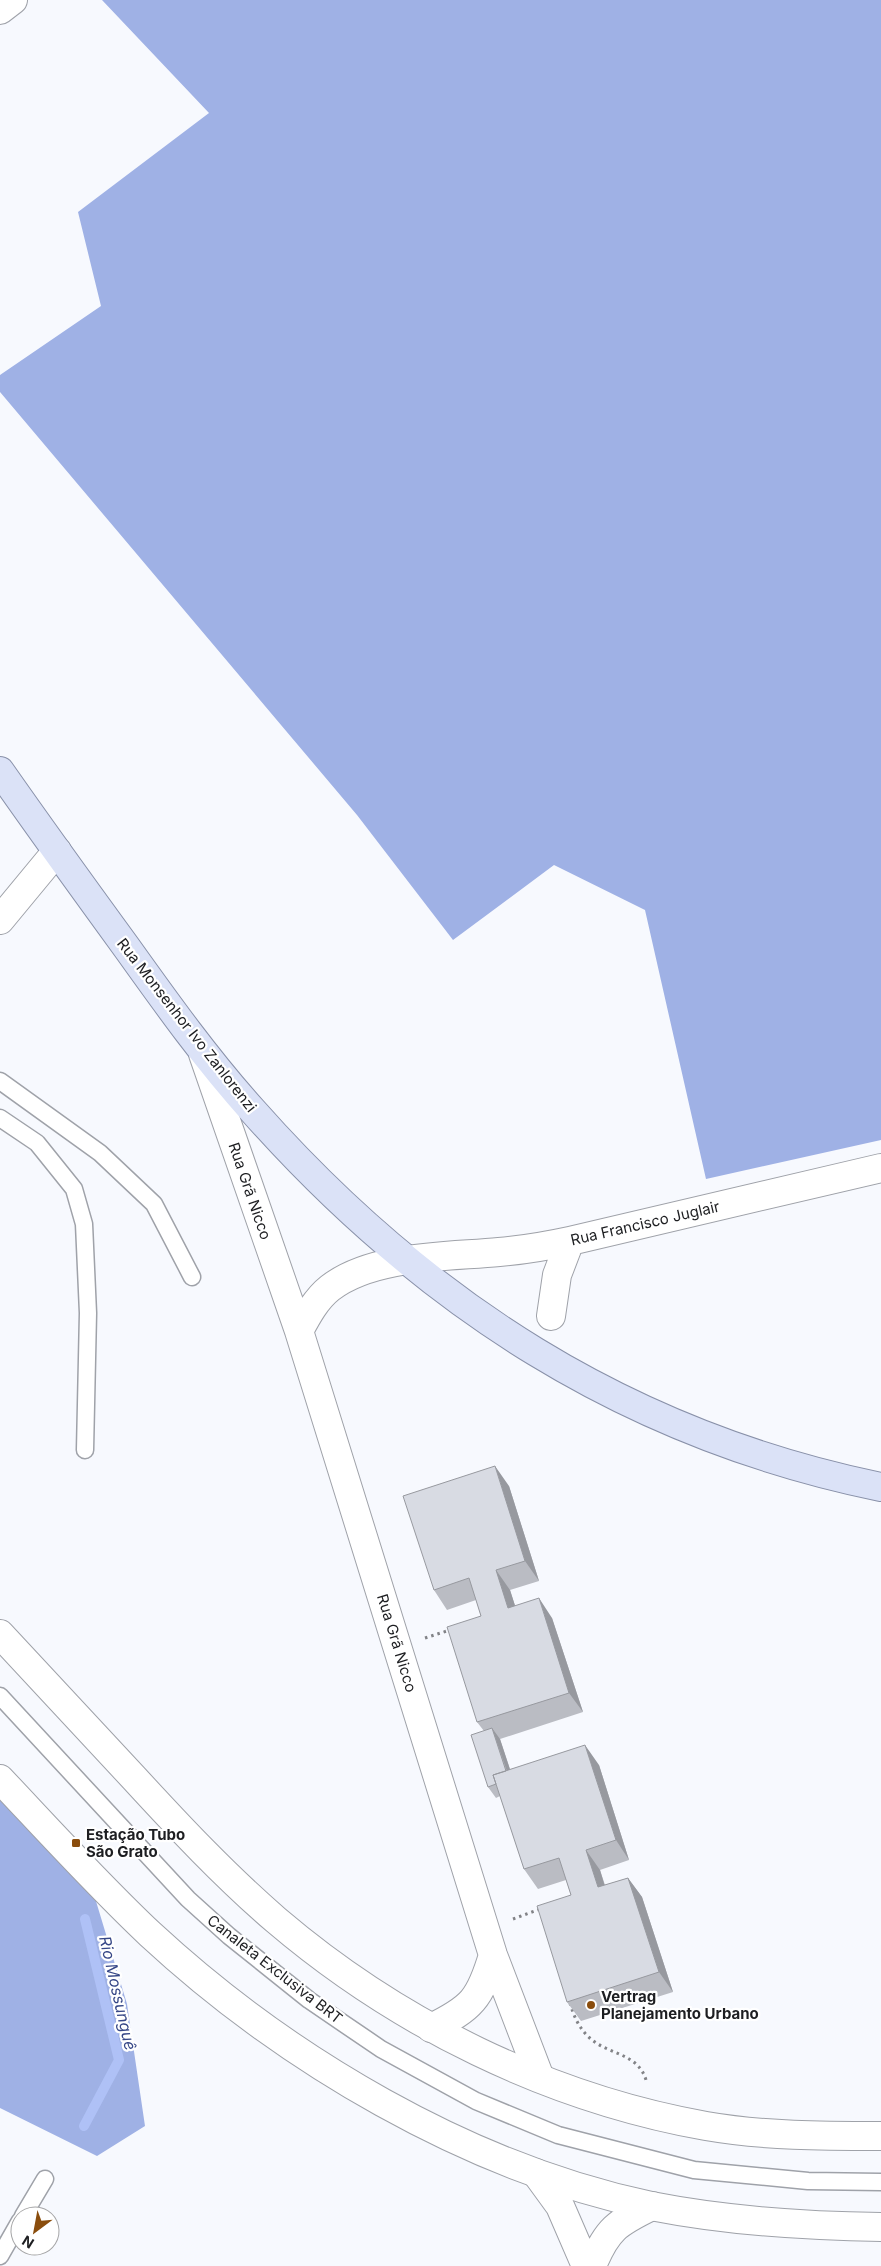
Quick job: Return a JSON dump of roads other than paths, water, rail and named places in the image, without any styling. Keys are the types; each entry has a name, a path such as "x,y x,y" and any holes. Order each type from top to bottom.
{"main road":[{"name":"Rua Monsenhor Ivo Zanlorenzi","path":"0,771 202,1050 251,1109 290,1151 405,1260 458,1301 523,1346 616,1397 728,1446 782,1464 881,1487"}],"street":[{"path":"0,10 13,0"},
{"path":"0,920 57,852"},
{"name":"Rua Grã Nicco","path":"202,1050 299,1331 493,1954 540,2078"},
{"name":"Rua Francisco Juglair","path":"405,1260 534,1248 881,1168"},
{"path":"551,1316 557,1276 570,1241"},
{"path":"299,1331 312,1309 329,1289 350,1275 405,1260"},
{"path":"0,1634 192,1840 243,1890 321,1956 431,2028 540,2078 594,2098 647,2113 707,2126 765,2134 881,2136"},
{"path":"0,1779 151,1934 229,2000 304,2054 372,2097 434,2130 536,2173 576,2186 652,2206 725,2218 794,2224 881,2227"},
{"path":"431,2028 455,2017 474,2002 485,1982 493,1954"},
{"path":"536,2173 560,2206 586,2266"},
{"path":"592,2266 608,2234 622,2220 652,2206"}],"lane":[{"path":"0,1081 100,1153 154,1204 192,1278"},
{"path":"0,1118 37,1143 68,1182 74,1190 84,1224 88,1313 86,1450"},
{"name":"Canaleta Exclusiva BRT","path":"0,1696 188,1899 229,1936 309,2000 381,2049 476,2101 558,2135 694,2170 808,2181 881,2182"},
{"path":"29,2206 45,2179"},
{"path":"0,2256 10,2239"}],"waterway":[{"name":"Rio Mossunguê","path":"84,2126 119,2060 85,1919"}],"place":[{"name":"Estação Tubo São Grato","path":"76,1843"},
{"name":"Vertrag Planejamento Urbano","path":"591,2005"}]}
